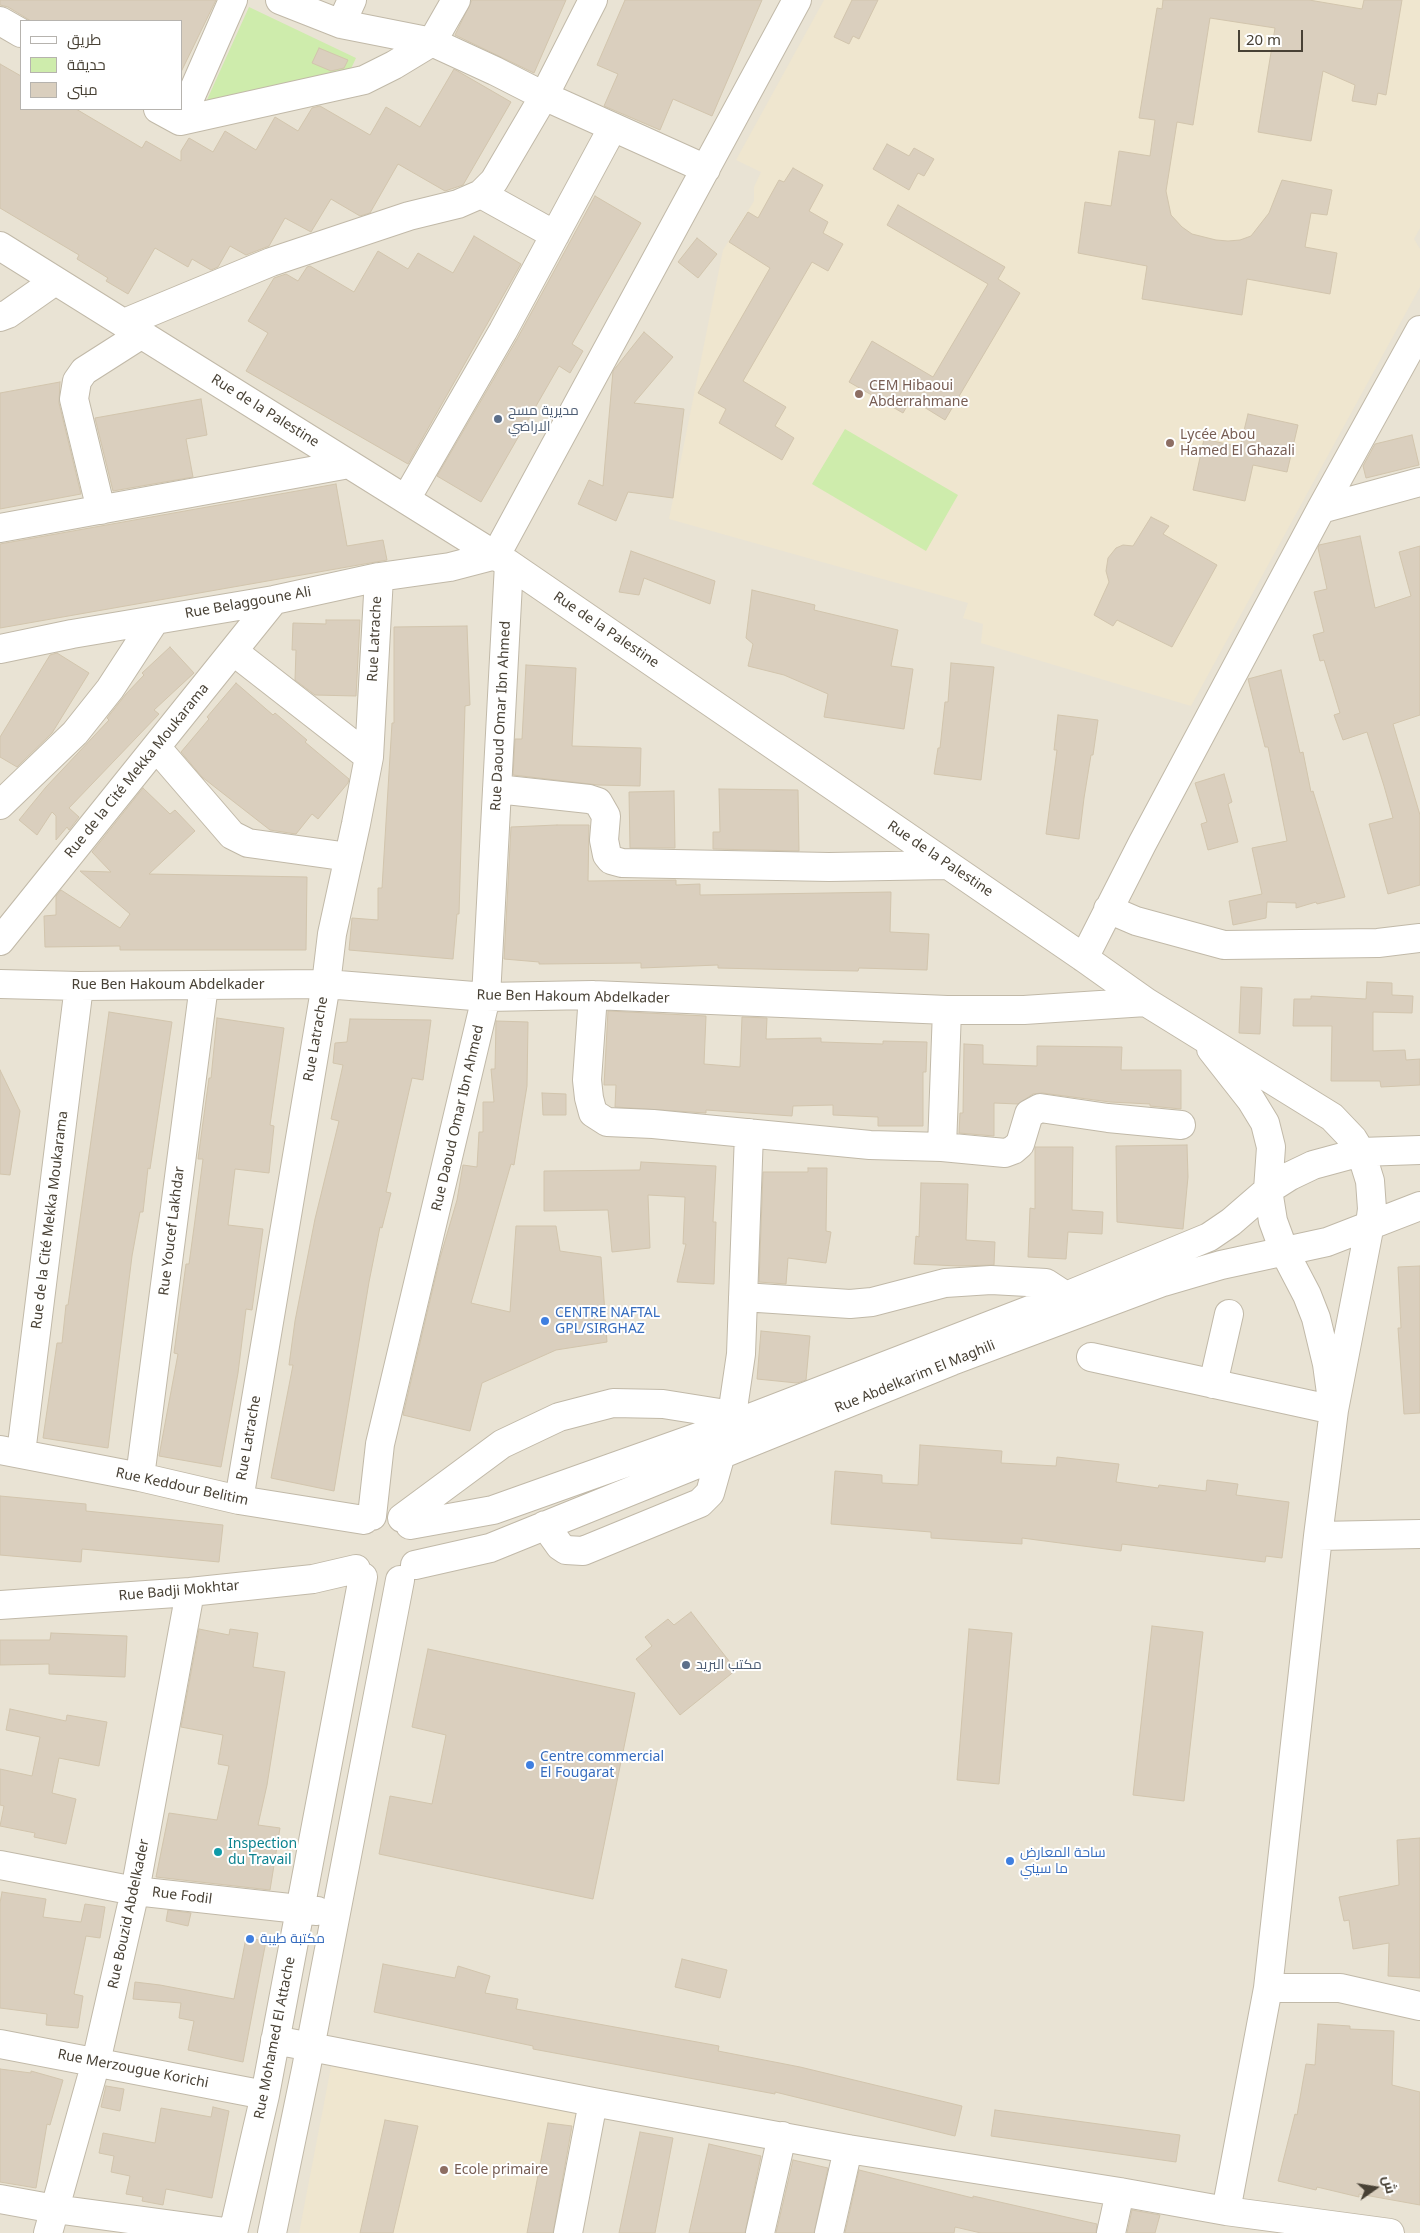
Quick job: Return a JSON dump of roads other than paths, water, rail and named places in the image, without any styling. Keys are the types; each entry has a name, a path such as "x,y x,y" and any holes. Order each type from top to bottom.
{"street":[{"path":"182,92 233,0"},
{"path":"280,0 346,12 432,42 495,70 544,96 706,169"},
{"path":"169,115 364,80 432,42 456,0"},
{"path":"101,510 74,399 77,381 84,371 133,329 271,262 409,216 458,204 481,194 494,181 544,96 593,0"},
{"path":"502,559 706,169 797,0"},
{"path":"406,499 503,331 613,127"},
{"path":"481,194 555,235"},
{"name":"Rue de la Palestine","path":"0,246 502,559 1146,1002 1332,1117 1354,1139 1362,1152"},
{"path":"0,317 55,281"},
{"path":"1084,958 1108,909 1321,509 1419,340"},
{"path":"0,528 349,464"},
{"path":"1321,509 1420,482"},
{"name":"Rue Belaggoune Ali","path":"0,649 72,634 274,600 379,577 502,559"},
{"name":"Rue Daoud Omar Ibn Ahmed","path":"368,1518 380,1444 486,997 497,790 502,559"},
{"name":"Rue Latrache","path":"239,1500 326,984 332,934 369,757 379,577"},
{"name":"Rue de la Cité Mekka Moukarama","path":"0,941 274,600"},
{"path":"0,805 75,733 110,689 155,620"},
{"path":"233,651 369,757"},
{"path":"156,747 232,835 256,844 349,857"},
{"path":"497,790 590,799 598,802 606,816 604,840 607,855 611,860 622,863 829,866 948,865"},
{"path":"1108,909 1136,921 1224,945 1378,943 1420,938"},
{"name":"Rue Ben Hakoum Abdelkader","path":"0,984 204,986 326,984 486,997 593,996 947,1010 1024,1010 1146,1002"},
{"name":"Rue de la Cité Mekka Moukarama","path":"11,1451 79,986"},
{"name":"Rue Youcef Lakhdar","path":"140,1477 204,986"},
{"path":"593,996 587,1080 588,1098 593,1113 607,1122 653,1124 870,1145 942,1147 1005,1153 1013,1150 1020,1144 1029,1114 1040,1108 1125,1120 1181,1125"},
{"path":"942,1147 947,1010"},
{"path":"1199,1034 1251,1100 1265,1123 1271,1147 1268,1190 1273,1220 1284,1251 1307,1295 1316,1318 1327,1364 1334,1410"},
{"path":"545,1525 560,1546 566,1550 583,1551 700,1503 706,1498 713,1486 719,1456 731,1420 741,1354 749,1133"},
{"path":"407,1573 381,1584 360,1573 351,1559 350,1548 351,1537 356,1528 368,1518 382,1514 406,1522 493,1510 1066,1296 1209,1237 1231,1222 1268,1190 1290,1176 1313,1165 1362,1152 1420,1150"},
{"path":"1226,2211 1268,1988 1318,1536 1334,1410 1372,1209 1370,1181 1362,1152"},
{"name":"Rue Abdelkarim El Maghili","path":"407,1573 490,1548 952,1361 1163,1282 1221,1265 1327,1242 1420,1206"},
{"path":"743,1297 850,1304 872,1302 945,1283 991,1280 1046,1283 1066,1296"},
{"path":"1213,1384 1229,1314"},
{"path":"1090,1357 1334,1410"},
{"path":"406,1522 502,1444 559,1417 613,1403 663,1404 731,1420"},
{"name":"Rue Keddour Belitim","path":"11,1451 140,1477 239,1500 368,1518"},
{"path":"272,2233 336,1912 407,1573 419,1555 416,1534 406,1522"},
{"path":"1318,1536 1420,1534"},
{"name":"Rue Badji Mokhtar","path":"0,1605 190,1592 360,1573"},
{"name":"Rue Mohamed El Attache","path":"233,2233 265,2095 360,1573"},
{"name":"Rue Bouzid Abdelkader","path":"52,2221 96,2062 135,1891 190,1592"},
{"name":"Rue Fodil","path":"0,1865 135,1891 300,1911 336,1912"},
{"path":"1268,1988 1340,1988 1420,2006"},
{"path":"275,2040 848,2149 1120,2192 1226,2211 1390,2233"},
{"name":"Rue Merzougue Korichi","path":"0,2044 265,2095"},
{"path":"568,2233 593,2102"},
{"path":"760,2233 782,2136"},
{"path":"829,2233 848,2149"},
{"path":"1111,2233 1120,2192"},
{"path":"0,2199 52,2221 233,2233"}],"place":[{"name":"CEM Hibaoui Abderrahmane","path":"859,394"},
{"name":"مديرية مسح الاراضي","path":"498,419"},
{"name":"Lycée Abou Hamed El Ghazali","path":"1170,443"},
{"name":"CENTRE NAFTAL GPL/SIRGHAZ","path":"545,1321"},
{"name":"مكتب البريد","path":"686,1665"},
{"name":"Centre commercial El Fougarat","path":"530,1765"},
{"name":"Inspection du Travail","path":"218,1852"},
{"name":"ساحة المعارض ما سيني","path":"1010,1861"},
{"name":"مكتبة طيبة","path":"250,1939"},
{"name":"Ecole primaire","path":"444,2170"}]}
